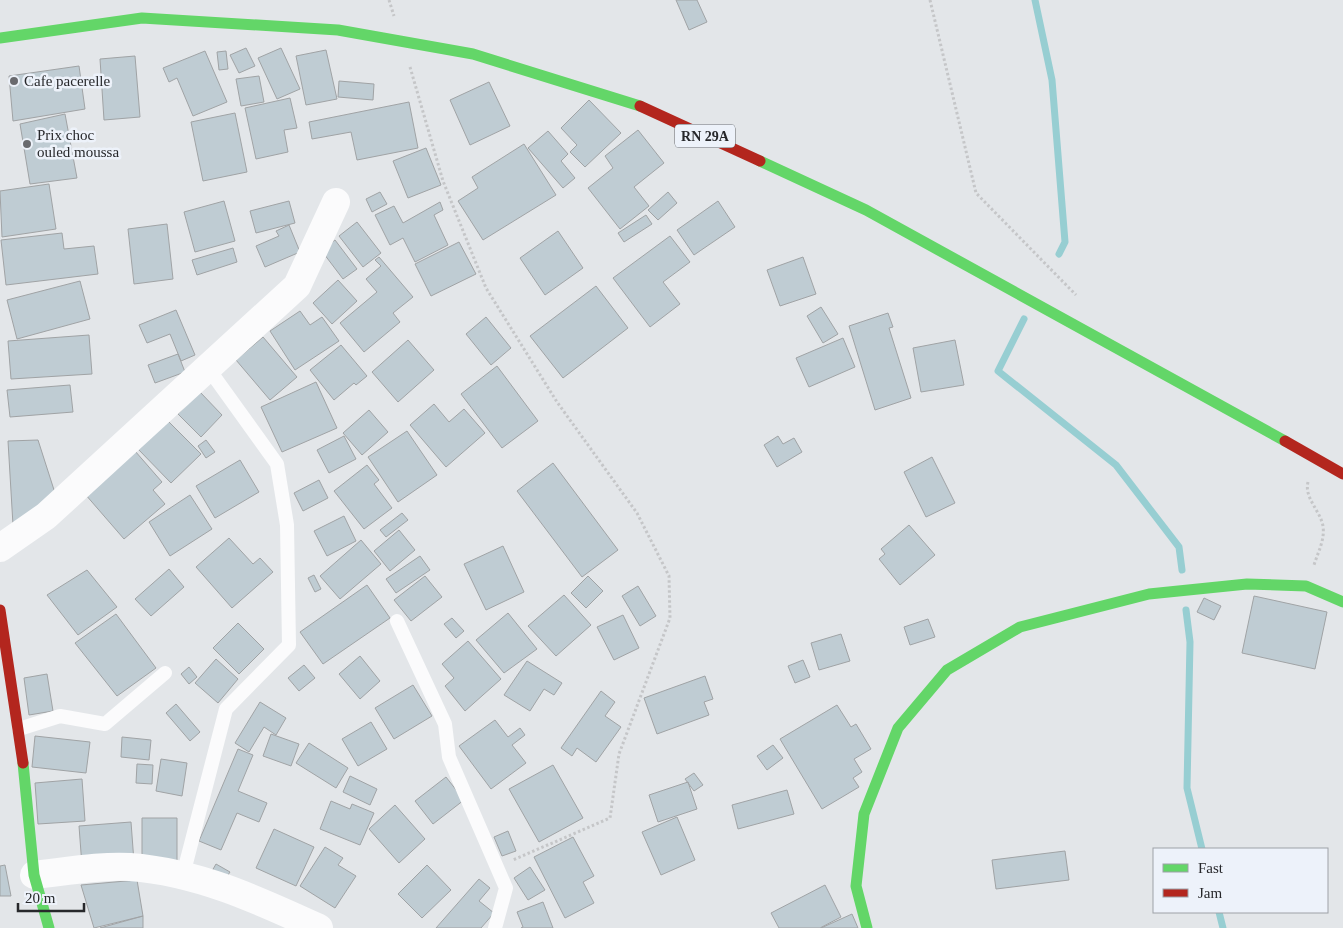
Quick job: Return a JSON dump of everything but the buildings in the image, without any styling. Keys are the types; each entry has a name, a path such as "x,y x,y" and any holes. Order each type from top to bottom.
{"main road":[{"name":"RN 29A","path":"0,38 142,18 338,30 473,54 650,110 866,210 1150,365 1343,474"},
{"path":"867,928 856,886 864,814 898,728 947,670 1020,627 1149,594 1247,584 1306,586 1343,602"},
{"path":"0,610 19,729 34,875 49,928"}],"street":[{"path":"0,548 46,516 297,286 336,202"},
{"path":"34,875 129,867 182,875 235,890 319,928"}],"lane":[{"path":"182,875 226,709 289,645 288,525 277,464 208,368"},
{"path":"398,621 445,724 449,757 499,867 506,888 495,928"},
{"path":"19,729 60,716 104,724 165,673"}],"path":[{"path":"930,0 976,193 1077,296"},
{"path":"403,42 443,181 486,288 557,402 637,513 669,576 670,618 618,754 610,818 499,867"},
{"path":"1306,586 1323,540 1323,525 1306,489 1314,458"}],"waterway":[{"path":"1035,0 1052,80 1065,242 1059,254"},
{"path":"1024,319 998,371 1116,465 1179,547 1182,570"},
{"path":"1186,610 1190,642 1187,788 1202,848"},
{"path":"1219,913 1223,928"}],"traffic: fast":[{"path":"0,38 142,18 338,30 473,54 640,106"},
{"path":"760,161 866,210 1285,441"},
{"path":"867,928 856,886 864,814 898,728 947,670 1020,627 1149,594 1247,584 1306,586 1343,602"},
{"path":"23,763 34,875 49,928"}],"traffic: jam":[{"path":"640,106 760,161"},
{"path":"1285,441 1343,474"},
{"path":"0,610 23,763"}],"place":[{"name":"Cafe pacerelle","path":"14,81"},
{"name":"Prix choc ouled moussa","path":"27,144"}]}
